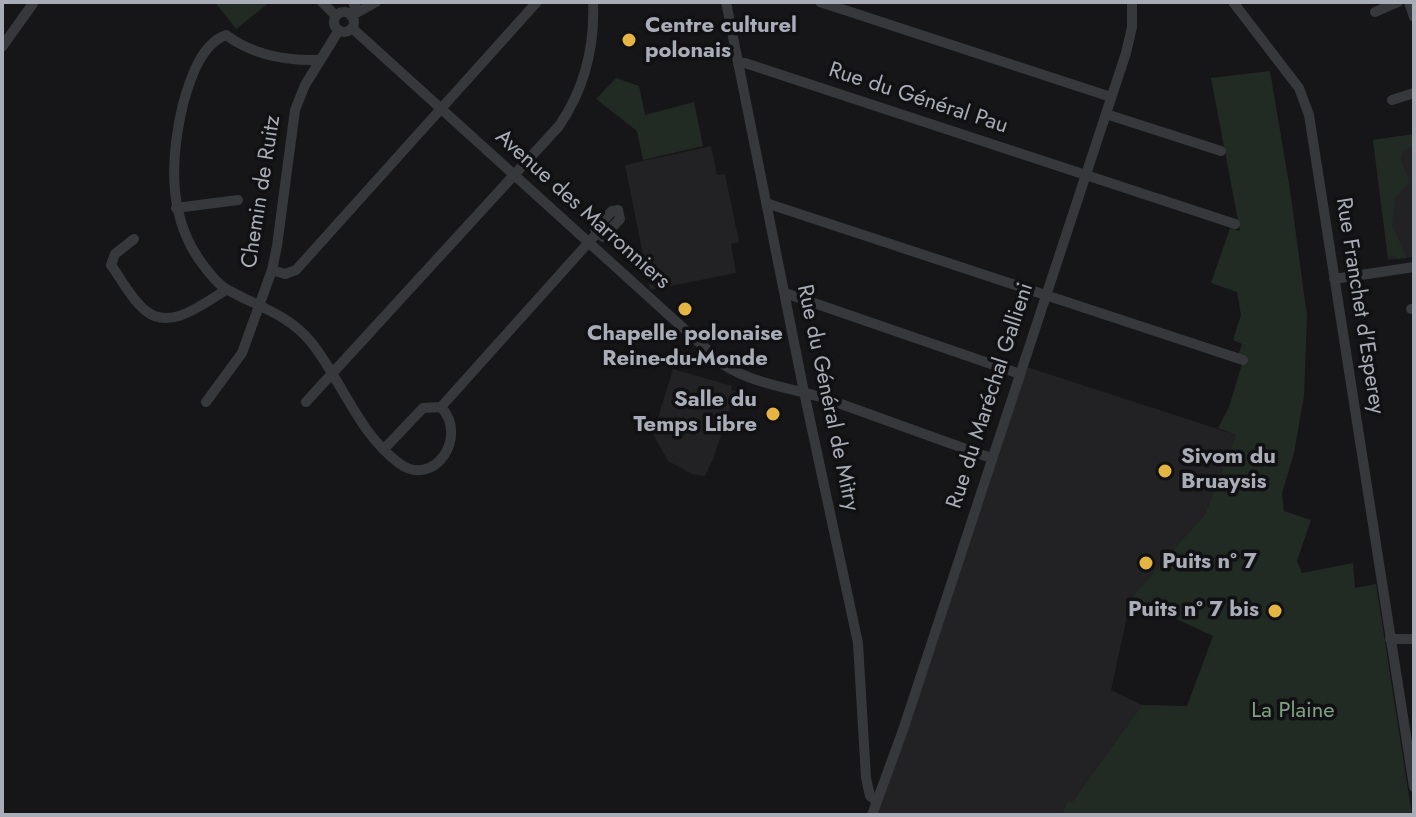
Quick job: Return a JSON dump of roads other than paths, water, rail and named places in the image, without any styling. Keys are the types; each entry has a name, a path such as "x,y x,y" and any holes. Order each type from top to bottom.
{"street":[{"path":"2,47 34,2"},
{"path":"322,2 336,16"},
{"path":"336,16 353,13 376,2"},
{"path":"272,270 285,274 296,270 537,2"},
{"path":"306,402 559,126 580,90 590,57 593,2"},
{"name":"Rue du Général de Mitry","path":"726,2 858,643 878,762 868,789 870,796 876,800"},
{"path":"820,2 1111,97"},
{"name":"Rue du Maréchal Gallieni","path":"872,815 878,762 1020,374 1130,39 1132,2"},
{"name":"Rue Franchet d'Esperey","path":"1233,2 1291,76 1309,115 1413,779"},
{"path":"1375,12 1398,2"},
{"path":"1409,2 1414,17"},
{"path":"336,16 334,23 339,30 346,32 353,13"},
{"name":"Avenue des Marronniers","path":"353,13 440,110 724,365 777,387 804,392 991,458"},
{"name":"Chemin de Ruitz","path":"206,402 242,353 272,270 295,110 319,60 339,30"},
{"path":"319,60 266,54 226,35 213,40 198,64 179,122 175,154 176,208 183,232 194,254 226,290 259,304 299,328 332,374 361,423 400,464 410,468 434,466 448,451 453,436 451,423 441,407"},
{"name":"Rue du Général Pau","path":"738,64 745,63 1235,224"},
{"path":"1392,100 1414,93"},
{"path":"1106,114 1221,151"},
{"path":"176,208 238,200"},
{"path":"766,203 1243,360"},
{"path":"385,448 423,408 441,407 598,232"},
{"path":"134,239 115,254 111,265 145,311 161,318 179,317 226,290"},
{"path":"1334,279 1414,267"},
{"path":"785,293 1020,374"},
{"path":"1390,639 1414,639"}],"place":[{"name":"Centre culturel polonais","path":"629,40"},
{"name":"Chapelle polonaise Reine-du-Monde","path":"685,309"},
{"name":"Salle du Temps Libre","path":"773,414"},
{"name":"Sivom du Bruaysis","path":"1165,471"},
{"name":"Puits n° 7","path":"1146,563"},
{"name":"Puits n° 7 bis","path":"1275,611"}],"park label":[{"name":"La Plaine","path":"1293,712"}]}
